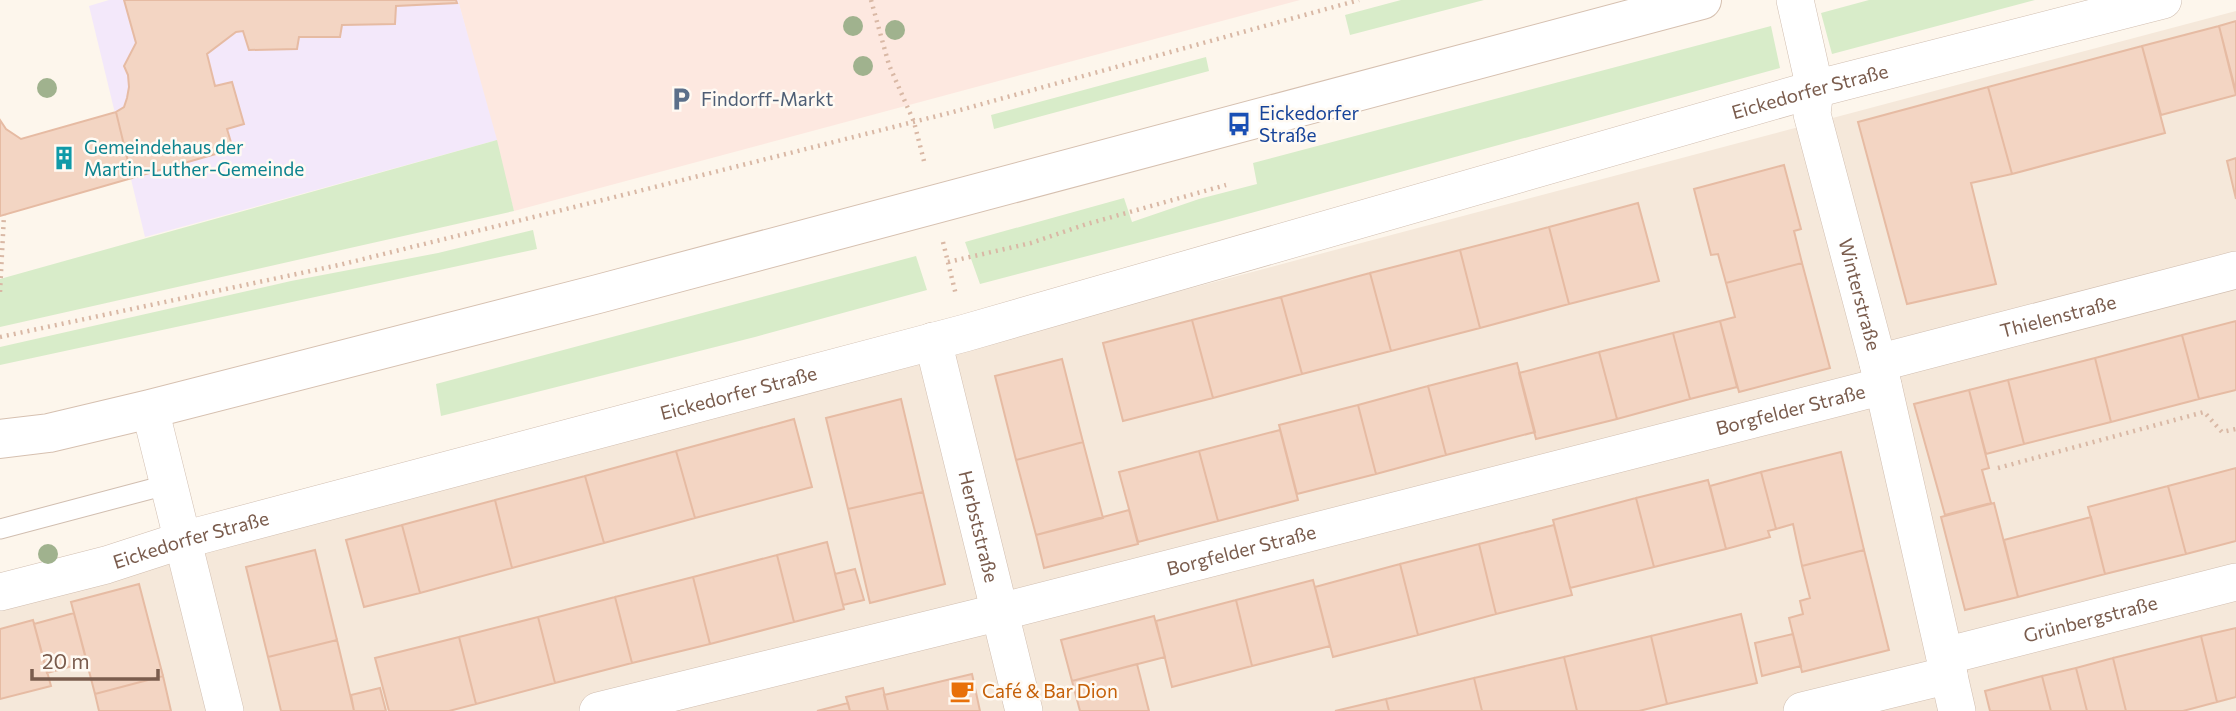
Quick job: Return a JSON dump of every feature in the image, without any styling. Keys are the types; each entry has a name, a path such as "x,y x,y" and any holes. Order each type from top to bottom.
{"main road":[{"path":"0,439 49,433 150,409 884,219 1702,0"},
{"path":"0,452 49,433"}],"street":[{"name":"Winterstraße","path":"1795,0 1815,89 1812,114 1881,375 1957,711"},
{"name":"Eickedorfer Straße","path":"0,592 106,565 183,540 949,337 1815,89 2163,0"},
{"name":"Thielenstraße","path":"1881,375 2236,270"},
{"name":"Herbststraße","path":"949,337 1000,612 1024,711"},
{"name":"Borgfelder Straße","path":"597,711 1000,612 1881,375"},
{"path":"150,409 225,711"},
{"name":"Grünbergstraße","path":"1801,711 2236,582"}],"lane":[{"path":"0,529 170,484"}],"path":[{"path":"871,0 889,65 914,122 921,151"},
{"path":"0,337 340,265 914,122 1359,0"},
{"path":"948,262 1031,243 1087,224 1226,185"},
{"path":"0,292 4,215"},
{"path":"943,239 948,262 949,337"},
{"path":"1998,468 2204,412 2222,432 2236,429"}],"shaded area":[{"path":"109,0 458,0 497,140 145,237 89,6"},
{"name":"Findorff-Markt","path":"458,0 1300,0 514,211"},
{"path":"2236,11 2236,711 0,711 0,604"}],"green space":[{"path":"1401,0 1484,0 1350,35 1345,15"},
{"path":"1869,0 2035,0 1832,54 1821,13"},
{"path":"1771,26 1780,68 1218,222 980,284 965,242 1124,198 1132,222 1199,199 1257,184 1253,163"},
{"path":"1206,57 1209,71 994,129 991,115"},
{"path":"497,140 514,211 0,327 0,279"},
{"path":"533,230 537,249 0,365 0,347"},
{"path":"916,256 927,290 755,337 441,416 436,384"}],"building":[{"path":"124,0 456,0 457,3 396,6 395,24 342,25 340,37 299,37 297,49 249,50 243,31 236,32 207,54 215,86 232,82 244,124 227,129 233,149 132,178 116,112 124,107 127,98 128,75 124,66 136,43"},
{"path":"2236,21 2236,92 2219,26"},
{"path":"2219,26 2236,95 2161,115 2142,46"},
{"path":"2142,46 2165,133 2012,174 1988,87"},
{"path":"1988,87 2012,174 1971,183 1996,284 1907,304 1858,122"},
{"name":"Gemeindehaus der Martin-Luther-Gemeinde","path":"116,112 132,178 0,216 0,120 6,129 21,139"},
{"path":"2236,158 2236,199 2227,161"},
{"path":"1784,165 1801,229 1794,231 1802,263 1726,283 1718,254 1711,255 1694,189"},
{"path":"1638,203 1659,281 1569,304 1549,227"},
{"path":"1549,227 1569,304 1480,328 1460,250"},
{"path":"1460,250 1480,328 1391,351 1370,273"},
{"path":"1802,263 1830,368 1739,392 1720,321 1735,317 1726,283"},
{"path":"1370,273 1391,351 1302,374 1281,297"},
{"path":"1281,297 1302,374 1213,398 1192,320"},
{"path":"1192,320 1213,398 1123,421 1103,343"},
{"path":"1720,321 1737,387 1690,399 1673,333"},
{"path":"2236,321 2236,390 2199,399 2182,335"},
{"path":"1673,333 1690,399 1617,419 1599,352"},
{"path":"2182,335 2199,399 2111,422 2095,358"},
{"path":"1599,352 1617,419 1536,439 1519,373"},
{"path":"2095,358 2111,422 2024,444 2008,380"},
{"path":"1062,359 1083,442 1016,460 995,376"},
{"path":"1517,363 1535,432 1446,455 1428,386"},
{"path":"2008,380 2024,444 1986,454 1969,390"},
{"path":"1428,386 1446,455 1376,474 1358,405"},
{"path":"1969,390 1989,468 1982,470 1991,503 1945,515 1914,404"},
{"path":"901,399 923,492 848,509 826,418"},
{"path":"1358,405 1376,474 1297,494 1279,425"},
{"path":"794,419 812,487 695,518 676,451"},
{"path":"1280,430 1298,500 1218,521 1199,451"},
{"path":"1083,442 1103,518 1036,535 1016,460"},
{"path":"676,451 695,518 604,543 585,476"},
{"path":"1199,451 1218,521 1138,542 1119,472"},
{"path":"1841,452 1864,550 1802,566 1793,524 1776,529 1761,472"},
{"path":"2236,468 2236,541 2186,554 2168,486"},
{"path":"1761,472 1776,529 1768,531 1770,537 1726,549 1710,486"},
{"path":"585,476 604,543 512,568 495,500"},
{"path":"1708,480 1726,549 1654,567 1636,498"},
{"path":"2168,486 2186,554 2105,574 2088,507"},
{"path":"923,492 945,584 870,603 848,509"},
{"path":"1636,498 1654,567 1570,588 1553,520"},
{"path":"495,500 512,568 420,593 402,525"},
{"path":"1994,503 2018,597 1965,610 1941,517"},
{"path":"1129,510 1138,544 1044,568 1036,535"},
{"path":"2091,517 2105,574 2018,597 2004,540"},
{"path":"402,525 420,593 364,607 346,540"},
{"path":"1554,525 1572,595 1496,614 1479,544"},
{"path":"827,542 844,609 794,622 777,555"},
{"path":"1479,544 1496,614 1418,635 1400,564"},
{"path":"315,550 337,640 268,657 246,567"},
{"path":"1864,550 1889,650 1802,672 1789,618 1803,614 1800,601 1810,598 1802,566"},
{"path":"777,555 794,622 710,644 693,577"},
{"path":"1400,564 1418,635 1333,657 1315,587"},
{"path":"855,569 864,600 843,605 835,574"},
{"path":"693,577 710,644 632,663 615,597"},
{"path":"1313,580 1330,646 1252,666 1236,600"},
{"path":"139,584 163,676 95,694 71,602"},
{"path":"615,597 632,663 555,683 538,617"},
{"path":"1236,600 1252,666 1172,687 1156,621"},
{"path":"74,613 87,662 47,673 34,624"},
{"path":"1741,614 1757,683 1667,704 1651,636"},
{"path":"1154,616 1165,657 1072,681 1061,640"},
{"path":"538,617 555,683 476,704 459,637"},
{"path":"33,620 51,686 0,699 0,629"},
{"path":"2236,628 2236,697 2217,702 2201,636"},
{"path":"1793,634 1801,666 1762,676 1755,643"},
{"path":"1651,636 1667,704 1639,711 1577,711 1564,657"},
{"path":"2201,636 2217,702 2183,711 2126,711 2113,658"},
{"path":"459,637 476,704 449,711 389,711 375,658"},
{"path":"337,640 354,711 281,711 268,657"},
{"path":"1564,657 1577,711 1482,711 1474,678"},
{"path":"2113,658 2126,711 2087,711 2076,668"},
{"path":"1137,664 1149,711 1080,711 1072,681"},
{"path":"2076,668 2087,711 2051,711 2042,676"},
{"path":"972,674 980,711 888,711 884,695"},
{"path":"163,676 171,711 99,711 95,694"},
{"path":"2042,676 2051,711 1990,711 1985,691"},
{"path":"1474,678 1482,711 1389,711 1386,699"},
{"path":"380,688 386,711 354,711 351,695"},
{"path":"883,688 888,711 850,711 846,697"},
{"path":"1386,699 1389,711 1335,711"},
{"path":"848,703 850,711 817,711"}],"place":[{"name":"Findorff-Markt","path":"681,99"},
{"name":"Eickedorfer Straße","path":"1239,124"},
{"name":"Gemeindehaus der Martin-Luther-Gemeinde","path":"64,158"},
{"name":"Café & Bar Dion","path":"962,691"}]}
